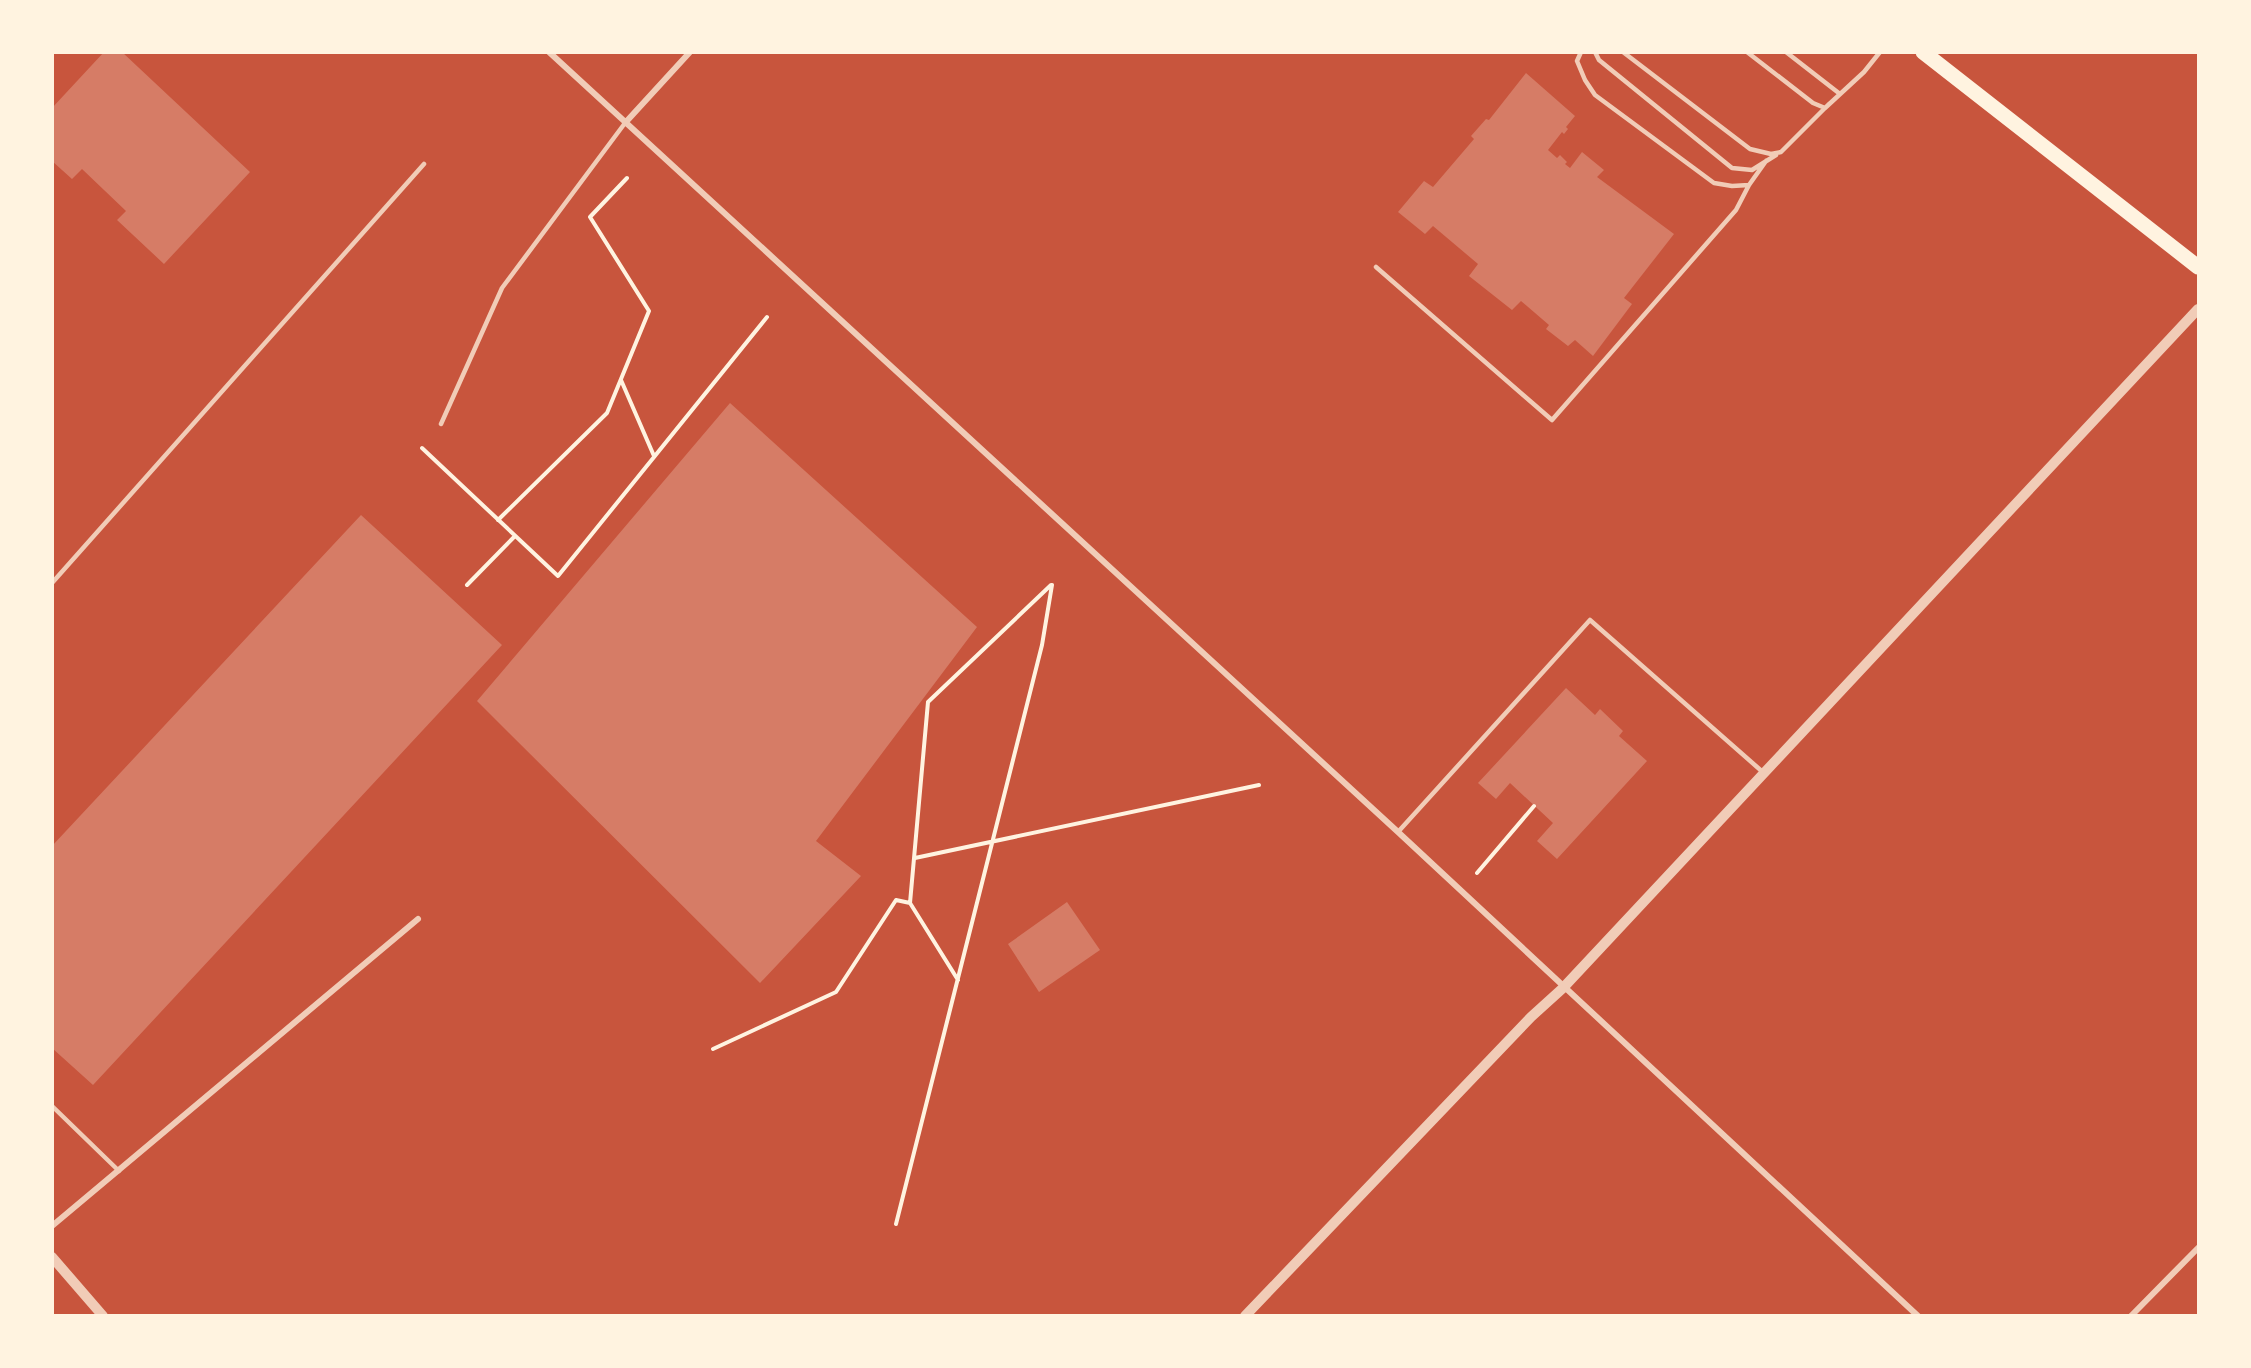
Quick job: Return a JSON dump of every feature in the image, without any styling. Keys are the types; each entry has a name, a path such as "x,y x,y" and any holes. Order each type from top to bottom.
{"main road":[{"path":"1923,52 2199,267"}],"street":[{"path":"549,52 1398,832 1917,1316"},
{"path":"625,123 690,52"},
{"path":"1245,1316 1531,1017 1563,988 2199,309"},
{"path":"52,1226 418,919"},
{"path":"2131,1316 2199,1248"},
{"path":"52,1257 103,1316"}],"lane":[{"path":"1581,52 1577,61 1585,80 1595,95 1714,183 1732,186 1749,185"},
{"path":"1595,52 1599,60 1731,168 1752,170 1781,152 1829,104"},
{"path":"1623,52 1750,149 1771,154 1781,152"},
{"path":"1748,52 1814,103 1825,108 1864,72 1880,52"},
{"path":"1786,52 1840,94"},
{"path":"441,424 502,288 625,123"},
{"path":"1376,267 1552,420 1736,210 1749,185 1766,161"},
{"path":"52,583 424,164"},
{"path":"1398,832 1590,620 1765,774"},
{"path":"52,1106 119,1171"}],"path":[{"path":"498,520 607,413 650,310 590,217 627,178"},
{"path":"422,448 558,576 767,317"},
{"path":"620,380 654,456"},
{"path":"467,585 515,536"},
{"path":"896,1224 958,980 1042,645 1052,585 928,702 910,903 958,980"},
{"path":"915,858 1259,785"},
{"path":"1461,892 1534,806"},
{"path":"713,1049 836,993 896,900 910,903"}],"building":[{"path":"104,52 122,52 250,172 164,264 117,220 126,211 82,169 72,179 52,161 52,108"},
{"path":"1526,73 1575,116 1566,127 1568,129 1564,134 1562,132 1548,150 1557,158 1560,155 1570,168 1582,152 1604,170 1597,177 1674,234 1624,298 1632,304 1593,356 1575,340 1568,346 1546,329 1549,325 1521,301 1512,310 1469,276 1478,264 1433,226 1425,234 1398,212 1424,181 1433,187 1474,139 1471,136 1486,119 1489,120"},
{"path":"730,403 977,627 816,841 861,876 760,983 477,701"},
{"path":"361,515 502,645 93,1085 52,1048 52,846"},
{"path":"1566,688 1595,715 1600,709 1623,731 1619,736 1647,761 1557,859 1537,841 1553,823 1510,783 1496,799 1478,783"},
{"path":"1067,902 1100,950 1039,992 1008,944"}]}
